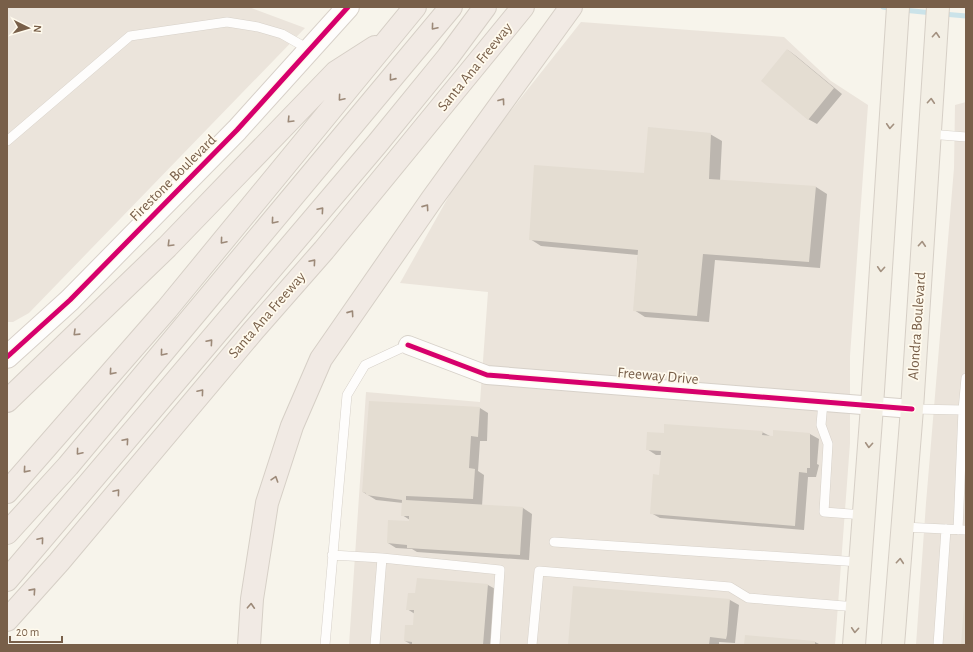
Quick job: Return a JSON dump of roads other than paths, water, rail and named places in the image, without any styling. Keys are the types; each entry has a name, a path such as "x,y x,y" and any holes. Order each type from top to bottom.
{"highway":[{"path":"7,492 166,309 415,7"},
{"path":"7,533 68,466 451,7"},
{"path":"7,580 378,144 448,58 485,7"},
{"name":"Santa Ana Freeway","path":"7,620 59,562 222,367 324,250 524,7"},
{"path":"249,645 252,599 268,503 292,426 321,358 432,199 571,7"},
{"path":"7,401 167,246 336,72 393,35"}],"main road":[{"path":"854,645 872,406 898,7"},
{"name":"Alondra Boulevard","path":"893,645 912,409 938,7"}],"street":[{"name":"Firestone Boulevard","path":"7,357 70,300 237,130 344,12"},
{"name":"Freeway Drive","path":"408,345 487,375 912,409"}],"lane":[{"path":"7,141 130,36 227,22 258,27 282,34 310,50"},
{"path":"929,134 966,137"},
{"path":"325,645 347,395 365,365 408,345"},
{"path":"903,527 962,530 963,410 966,378"},
{"path":"823,402 821,425 828,444 824,512 864,515"},
{"path":"912,409 963,410"},
{"path":"938,645 946,530"},
{"path":"554,542 860,562"},
{"path":"332,555 382,558 500,570 494,645"},
{"path":"375,645 382,558"},
{"path":"532,645 540,571 730,587 748,598 857,607"}],"waterway":[{"path":"883,7 893,9"},
{"path":"903,10 933,13"},
{"path":"943,14 966,16"}]}
